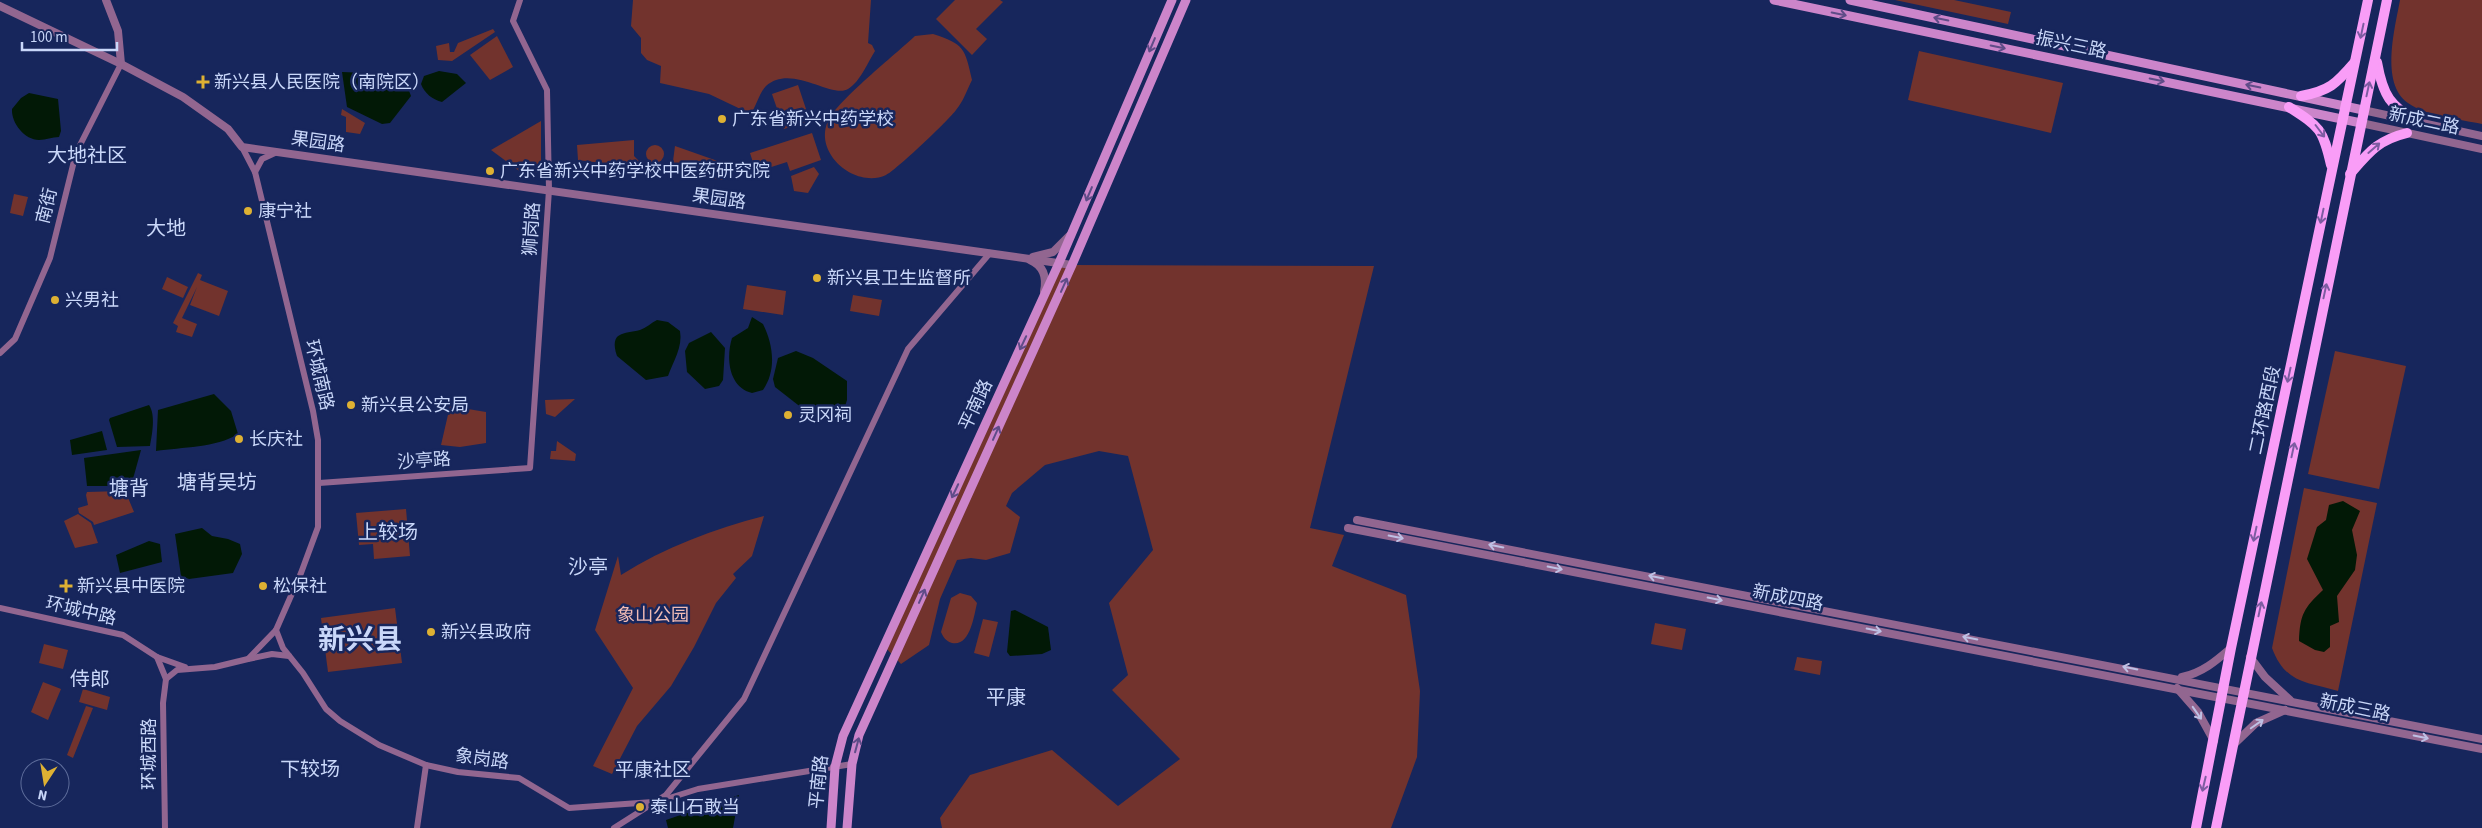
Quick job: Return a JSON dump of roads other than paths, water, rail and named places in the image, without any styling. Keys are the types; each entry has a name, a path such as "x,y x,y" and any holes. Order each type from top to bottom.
{"main road":[{"name":"平南路","path":"831,828 835,766 843,736 1059,263 1172,0"},
{"name":"平南路","path":"846,828 852,764 859,736 1072,265 1186,0"},
{"name":"振兴三路","path":"1774,0 2361,123"},
{"name":"振兴三路","path":"1850,0 2364,110"},
{"name":"二环路西段","path":"2196,828 2231,648 2368,0"},
{"name":"二环路西段","path":"2216,828 2387,0"},
{"path":"2375,56 2380,81 2387,98 2394,106 2420,123"},
{"path":"2301,96 2318,93 2332,87 2355,62"},
{"path":"2289,107 2311,121 2323,133 2332,169"},
{"path":"2350,174 2377,144 2390,137 2407,133"}],"street":[{"path":"106,0 127,61 139,74"},
{"name":"狮岗路","path":"520,0 513,21 547,90 549,190 530,468"},
{"name":"环城南路","path":"0,6 121,64 183,97 228,129 242,147 254,172 313,411 318,440 319,483 318,527 301,573 276,630 248,659"},
{"path":"101,55 115,52 118,32"},
{"path":"118,32 121,64"},
{"name":"南街","path":"0,352 15,339 47,264 76,153 121,64"},
{"name":"新成二路","path":"2364,110 2482,136"},
{"name":"新成二路","path":"2361,123 2482,149"},
{"name":"果园路","path":"242,147 1072,265"},
{"path":"254,172 262,159 278,152"},
{"path":"1023,258 1053,252 1073,230"},
{"path":"614,828 666,795 744,699 908,349 990,253"},
{"path":"1023,258 1033,262 1045,275 1042,300"},
{"name":"沙亭路","path":"319,483 530,468"},
{"name":"新成四路","path":"1357,520 2178,678 2223,692"},
{"name":"新成四路","path":"1348,528 2176,688 2223,692"},
{"name":"环城中路","path":"0,608 123,636 157,657 186,668"},
{"name":"象岗路","path":"276,630 289,656 303,672 326,709 340,721 379,745 426,765 458,772 519,778 569,808 602,804 654,802 698,789 852,764"},
{"path":"2178,678 2194,674 2208,667 2231,648"},
{"path":"157,657 166,679 177,670 186,668 215,666 272,654 289,656"},
{"path":"2250,657 2265,677 2292,702"},
{"name":"环城西路","path":"165,828 163,702 166,679"},
{"path":"2176,688 2198,712 2214,740"},
{"name":"新成三路","path":"2223,692 2292,702 2482,739"},
{"name":"新成三路","path":"2242,696 2287,710 2482,749"},
{"path":"2232,746 2256,723 2287,710"},
{"path":"417,828 426,765"}],"place":[{"name":"新兴县人民医院（南院区）","path":"203,82"},
{"name":"广东省新兴中药学校","path":"722,119"},
{"name":"广东省新兴中药学校中医药研究院","path":"490,171"},
{"name":"康宁社","path":"248,211"},
{"name":"新兴县卫生监督所","path":"817,278"},
{"name":"兴男社","path":"55,300"},
{"name":"新兴县公安局","path":"351,405"},
{"name":"灵冈祠","path":"788,415"},
{"name":"长庆社","path":"239,439"},
{"name":"新兴县中医院","path":"66,586"},
{"name":"松保社","path":"263,586"},
{"name":"新兴县政府","path":"431,632"},
{"name":"泰山石敢当","path":"640,807"}],"district":[{"name":"大地社区","path":"87,156"},
{"name":"大地","path":"166,229"},
{"name":"塘背吴坊","path":"217,483"},
{"name":"塘背","path":"129,489"},
{"name":"上较场","path":"388,533"},
{"name":"沙亭","path":"588,568"},
{"name":"新兴县","path":"360,640"},
{"name":"侍郎","path":"90,680"},
{"name":"平康","path":"1006,698"},
{"name":"下较场","path":"310,770"},
{"name":"平康社区","path":"653,770"}],"park label":[{"name":"象山公园","path":"653,615"}]}
